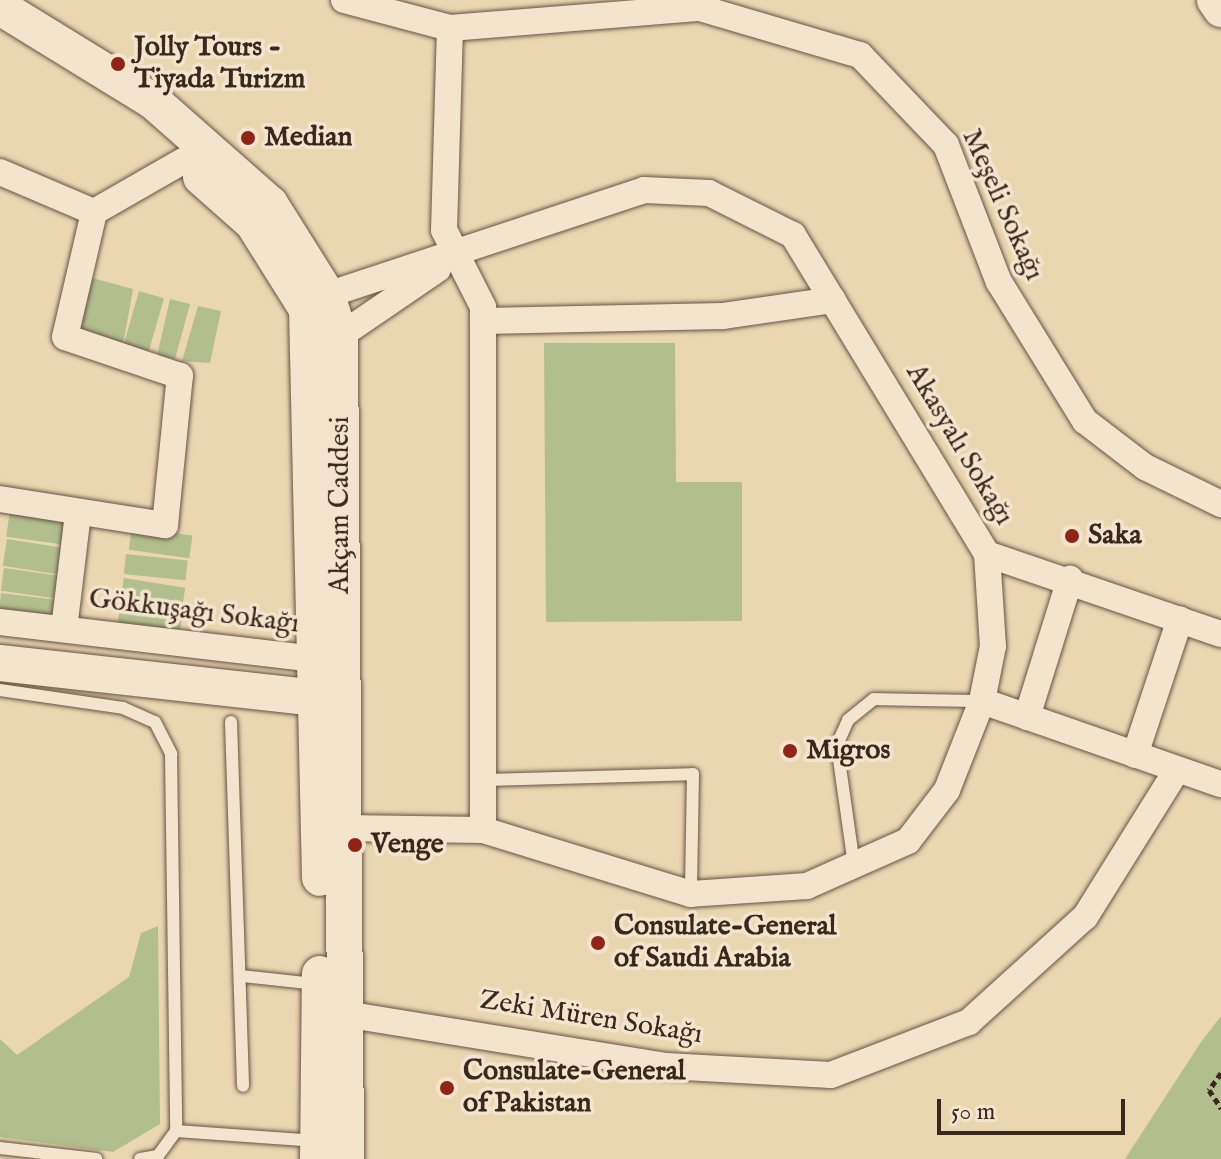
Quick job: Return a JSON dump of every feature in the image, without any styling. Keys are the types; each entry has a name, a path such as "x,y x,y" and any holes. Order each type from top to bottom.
{"main road":[{"path":"1215,0 1221,9"},
{"name":"Akçam Caddesi","path":"0,7 153,101 258,194 327,295 340,337 324,679 319,985 327,1153"},
{"name":"Akçam Caddesi","path":"0,32 28,41 183,161 253,223 307,309 324,679 344,828 344,1014 327,1153"},
{"path":"0,641 324,679"},
{"path":"0,663 324,679"}],"street":[{"name":"Meşeli Sokağı","path":"344,0 450,28 700,8 860,55 946,145 999,282 1085,421 1145,467 1221,504"},
{"path":"450,28 444,230 461,253 484,321 483,830"},
{"path":"0,499 165,525 180,376 65,337 94,212 183,161"},
{"path":"0,172 94,212"},
{"name":"Akasyalı Sokağı","path":"327,295 644,190 709,193 793,235 987,554 993,646 982,701 947,790 908,841 807,886 691,894 483,830 344,828"},
{"path":"309,355 461,253"},
{"path":"484,321 723,316 833,300"},
{"name":"Gökkuşağı Sokağı","path":"64,629 78,513"},
{"path":"987,554 1070,579 1221,634"},
{"path":"1027,717 1070,579"},
{"path":"1135,755 1180,619"},
{"name":"Gökkuşağı Sokağı","path":"0,622 64,629 324,679"},
{"path":"982,701 1221,784"},
{"name":"Zeki Müren Sokağı","path":"344,1014 666,1066 831,1075 969,1022 1085,917 1177,770"}],"lane":[{"path":"0,690 123,708 155,722 171,754 176,1131 158,1156 140,1159"},
{"path":"854,865 837,745 848,720 874,699 982,701"},
{"path":"231,722 242,976 243,1086"},
{"path":"484,780 693,774 691,894"},
{"path":"242,976 319,985"},
{"path":"176,1131 327,1153"},
{"path":"0,1148 96,1159"}],"path":[{"path":"1221,1073 1209,1090 1221,1108"}],"green space":[{"path":"85,276 133,289 123,345 73,330"},
{"path":"139,291 164,298 149,352 124,345"},
{"path":"170,299 190,304 175,359 157,356"},
{"path":"198,306 221,311 210,363 182,361"},
{"path":"544,343 675,343 676,482 742,482 742,621 546,622"},
{"path":"10,510 71,519 68,545 6,537"},
{"path":"132,527 192,535 189,558 129,550"},
{"path":"7,539 67,549 63,575 3,566"},
{"path":"126,554 188,560 186,580 124,574"},
{"path":"4,568 64,576 61,599 1,591"},
{"path":"124,578 185,588 181,612 120,603"},
{"path":"1,593 62,600 58,625 0,618"},
{"path":"120,607 182,616 179,639 117,630"},
{"path":"158,926 160,1124 113,1152 0,1137 0,1039 17,1055 129,977 141,933"},
{"path":"1221,1016 1221,1159 1125,1159 1201,1042"}],"place":[{"name":"Jolly Tours - Tiyada Turizm","path":"118,64"},
{"name":"Median","path":"248,138"},
{"name":"Saka","path":"1072,536"},
{"name":"Migros","path":"790,751"},
{"name":"Venge","path":"355,845"},
{"name":"Consulate-General of Saudi Arabia","path":"598,943"},
{"name":"Consulate-General of Pakistan","path":"447,1088"}]}
